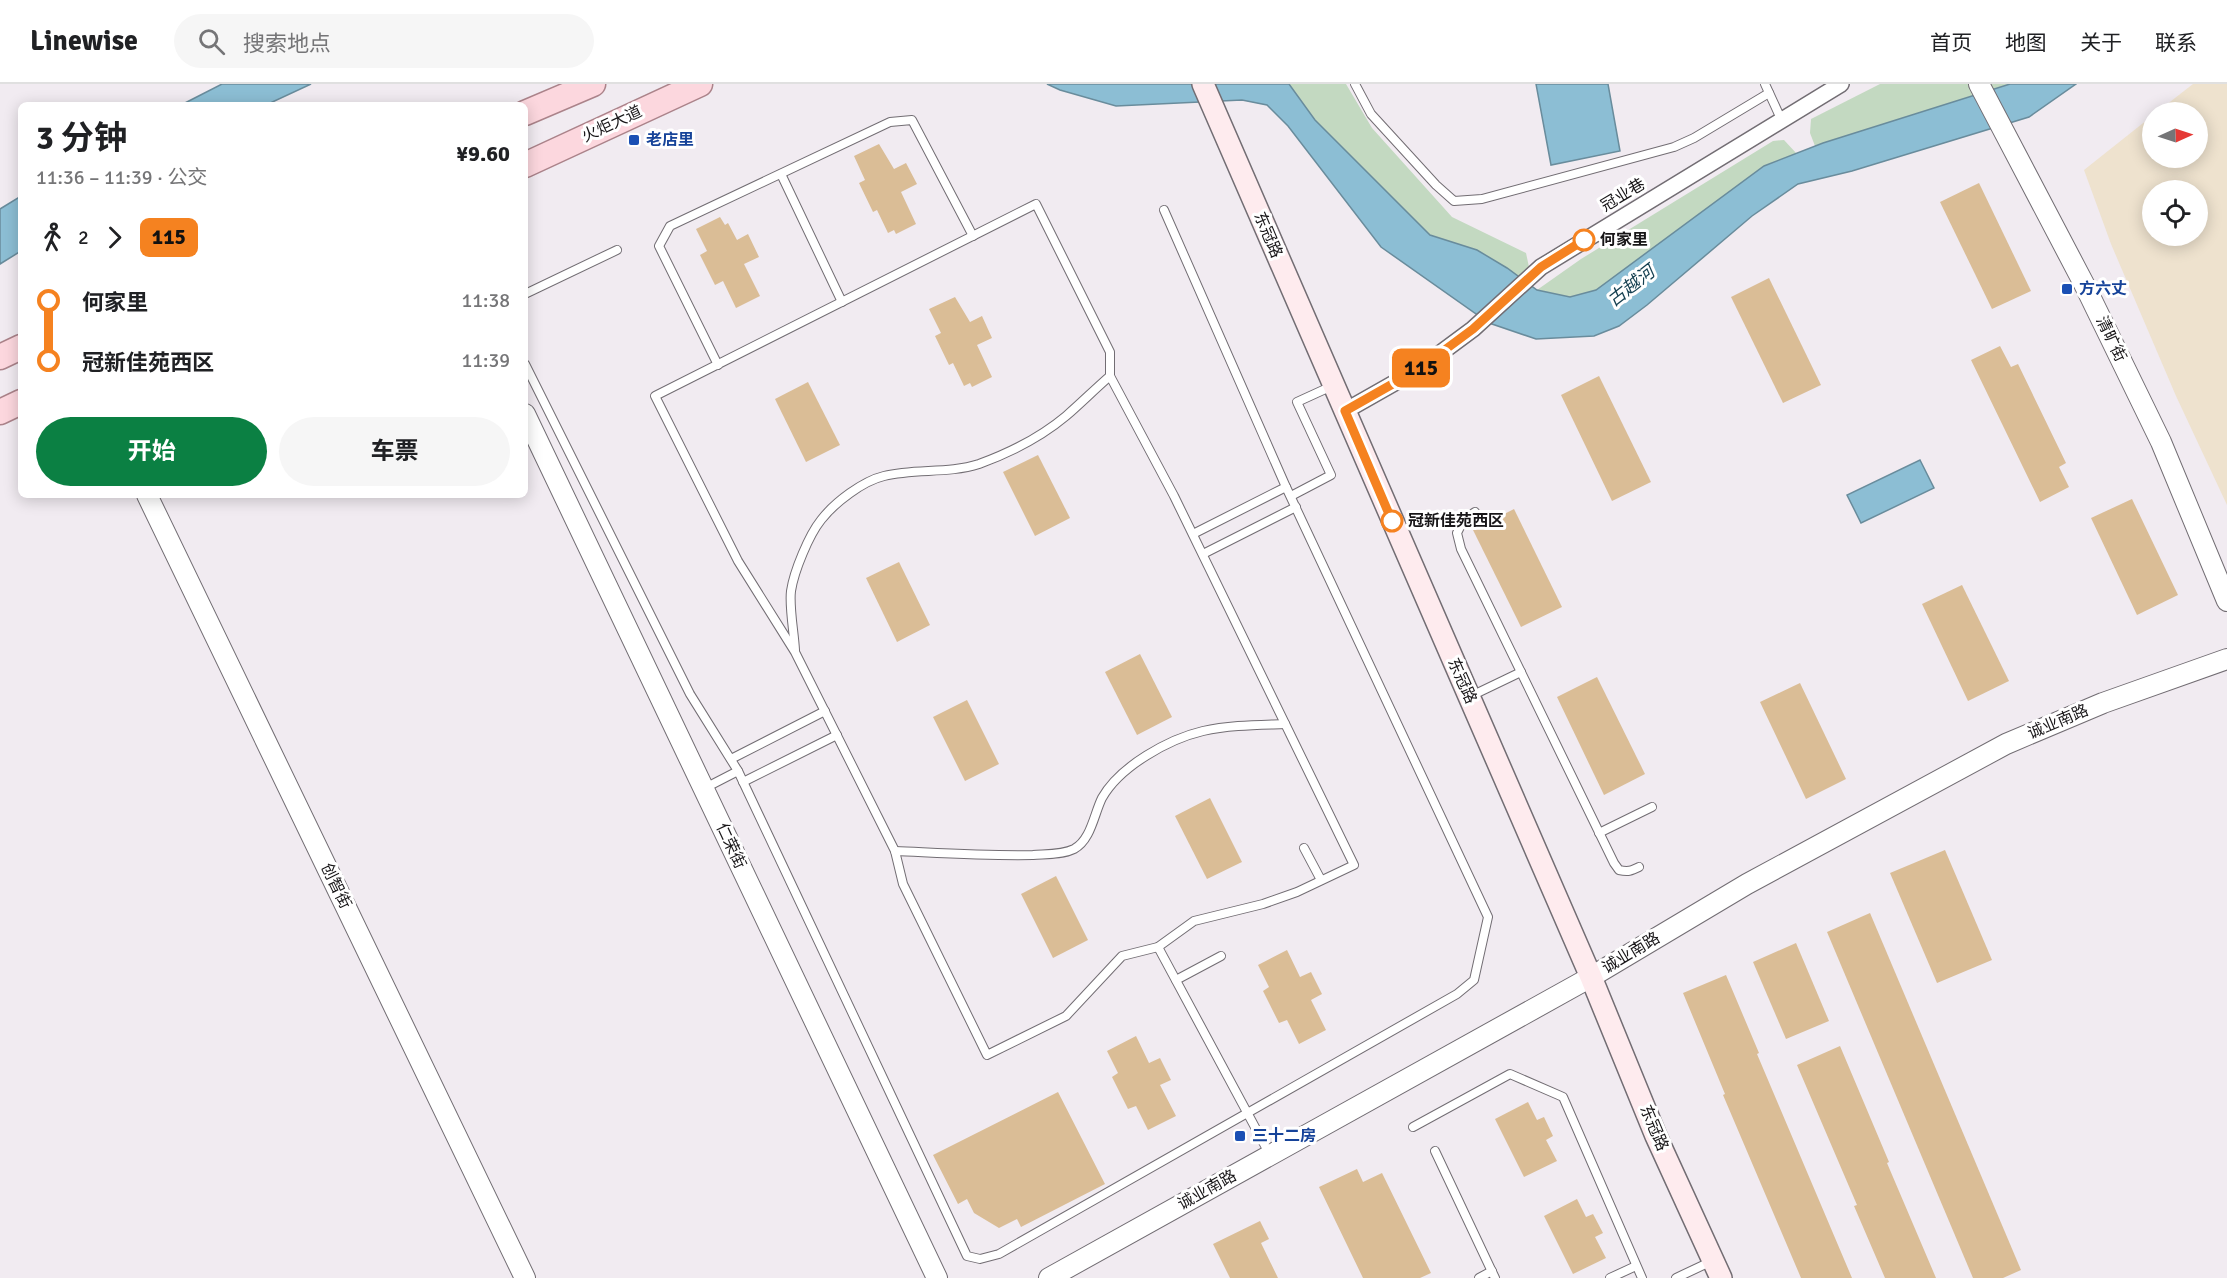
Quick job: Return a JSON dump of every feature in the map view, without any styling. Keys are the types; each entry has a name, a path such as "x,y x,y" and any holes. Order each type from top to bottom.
{"main road":[{"path":"528,112 592,84"},
{"name":"火炬大道","path":"528,164 700,84"},
{"name":"东冠路","path":"1203,84 1591,977 1656,1136 1717,1269"},
{"path":"0,357 18,348"},
{"path":"0,412 18,403"}],"street":[{"name":"冠业巷","path":"1345,411 1419,369 1473,329 1541,267 1841,84"},
{"name":"清旷街","path":"1980,87 2084,284 2161,442 2227,601"},
{"name":"仁荣街","path":"528,420 937,1278"},
{"name":"创智街","path":"148,498 525,1278"},
{"name":"诚业南路","path":"1048,1278 1591,977 1746,884 2006,744 2103,703 2227,658"}],"lane":[{"path":"1355,84 1371,114 1436,185 1455,201 1482,199 1674,147 1694,138 1769,93"},
{"path":"1765,84 1782,121"},
{"path":"718,365 659,246 669,226 890,122 912,120 973,236"},
{"path":"781,174 842,302"},
{"path":"1036,204 1110,352 1110,376 1203,554 1354,865 1263,904 1194,921 1158,947 1122,956 1066,1016 987,1055 903,884 895,851 825,711 795,652 738,561 655,396 973,236 1036,204"},
{"path":"528,370 690,694 738,771 967,1256 981,1259 999,1254 1457,994 1474,980 1488,917 1290,496 1164,210"},
{"path":"528,293 617,250"},
{"path":"795,652 791,592 801,558 821,520 845,498 864,483 883,476 956,470 979,464 1014,448 1039,435 1066,416 1110,376"},
{"path":"1290,496 1331,476 1298,402 1333,385"},
{"path":"1193,534 1286,487"},
{"path":"1203,554 1296,507"},
{"path":"1475,512 1461,524 1457,533 1458,542 1619,870 1630,872 1639,867"},
{"path":"1469,698 1521,672"},
{"path":"731,759 825,711"},
{"path":"895,851 1004,855 1051,854 1074,849 1086,837 1103,797 1124,771 1142,759 1182,737 1203,731 1285,724"},
{"path":"743,782 837,735"},
{"path":"703,788 738,771"},
{"path":"1599,832 1652,807"},
{"path":"1304,848 1321,880"},
{"path":"1158,947 1270,1155"},
{"path":"1176,980 1221,956"},
{"path":"1413,1127 1510,1074 1563,1097 1642,1278"},
{"path":"1435,1151 1494,1275 1479,1278"},
{"path":"1610,1278 1636,1266"},
{"path":"1676,1278 1717,1269"}],"shaded area":[{"path":"2193,84 2227,84 2227,505 2176,396 2111,244 2084,170 2142,124 2142,168 2208,168 2208,102 2170,102"}],"green space":[{"path":"1289,84 1346,84 1372,128 1452,217 1526,253 1529,267 1522,279 1477,250 1430,235 1315,120"},
{"path":"1880,84 2010,84 1815,146 1810,133 1811,119"},
{"path":"1784,140 1797,154 1764,166 1596,290 1570,297 1537,290 1581,259 1773,141"}],"water":[{"path":"222,84 311,84 272,102 187,102"},
{"name":"古越河","path":"1047,84 1289,84 1315,120 1430,235 1477,250 1537,290 1570,297 1596,290 1764,166 1823,143 2010,84 2076,84 2029,117 1852,171 1798,184 1752,216 1619,326 1594,336 1536,339 1489,323 1381,247 1288,126 1267,105 1242,100 1116,106"},
{"path":"1536,84 1608,84 1620,151 1551,165"},
{"path":"18,198 18,253 0,264 0,209"},
{"path":"1920,460 1934,488 1861,523 1847,495"}],"building":[{"path":"879,144 894,169 906,163 917,184 901,192 916,224 896,234 894,230 888,233 877,210 873,212 859,183 865,180 854,156"},
{"path":"1979,183 2031,291 1992,309 1940,202"},
{"path":"720,217 725,225 728,223 737,240 748,234 759,257 744,264 760,296 736,308 723,281 715,285 700,255 707,251 696,229"},
{"path":"1769,278 1821,385 1783,403 1731,297"},
{"path":"955,297 970,322 982,316 992,338 977,345 992,377 972,387 970,383 964,386 953,363 949,365 935,336 941,333 929,309"},
{"path":"2000,346 2011,367 2018,364 2066,463 2059,467 2069,487 2040,502 1971,360"},
{"path":"1599,376 1651,482 1612,501 1561,395"},
{"path":"808,382 840,445 806,462 775,399"},
{"path":"1038,455 1070,518 1035,536 1003,472"},
{"path":"2132,499 2178,595 2137,615 2091,518"},
{"path":"1514,509 1562,607 1521,627 1473,530"},
{"path":"899,562 930,625 897,642 866,578"},
{"path":"1962,585 2009,681 1968,701 1922,604"},
{"path":"1140,654 1172,717 1137,735 1105,672"},
{"path":"1597,677 1645,774 1604,795 1557,697"},
{"path":"1800,683 1846,779 1806,799 1760,702"},
{"path":"967,700 999,764 965,781 933,717"},
{"path":"1210,798 1242,862 1207,879 1175,816"},
{"path":"1945,850 1992,960 1937,983 1890,873"},
{"path":"1056,876 1088,940 1053,958 1021,894"},
{"path":"1870,913 2021,1270 2003,1278 1973,1278 1827,932"},
{"path":"1796,943 1829,1021 1786,1039 1753,962"},
{"path":"1287,950 1300,977 1311,972 1322,994 1311,1000 1326,1030 1299,1044 1287,1020 1279,1023 1263,991 1269,987 1258,965"},
{"path":"1726,975 1852,1278 1801,1278 1723,1095 1725,1094 1683,993"},
{"path":"1136,1036 1149,1063 1160,1058 1171,1080 1160,1085 1176,1116 1148,1130 1136,1106 1128,1109 1112,1077 1118,1073 1107,1051"},
{"path":"1840,1046 1936,1278 1885,1278 1854,1206 1857,1205 1797,1065"},
{"path":"1058,1092 1105,1184 1021,1227 1017,1219 999,1228 974,1213 967,1199 958,1204 933,1155"},
{"path":"1528,1102 1537,1120 1544,1117 1553,1136 1546,1140 1557,1161 1524,1177 1495,1119"},
{"path":"1357,1169 1363,1182 1382,1173 1431,1273 1420,1278 1363,1278 1319,1187"},
{"path":"1577,1199 1586,1217 1593,1214 1603,1233 1595,1237 1606,1258 1573,1274 1544,1216"},
{"path":"1260,1221 1269,1239 1261,1243 1278,1278 1230,1278 1213,1244"}],"bus line":[{"name":"115","path":"1392,521 1345,411 1419,369 1473,329 1541,267 1584,240"}],"place":[{"name":"老店里","path":"634,140"},
{"name":"何家里","path":"1584,240"},
{"name":"方六丈","path":"2067,289"},
{"name":"冠新佳苑西区","path":"1392,521"},
{"name":"三十二房","path":"1240,1136"}]}
